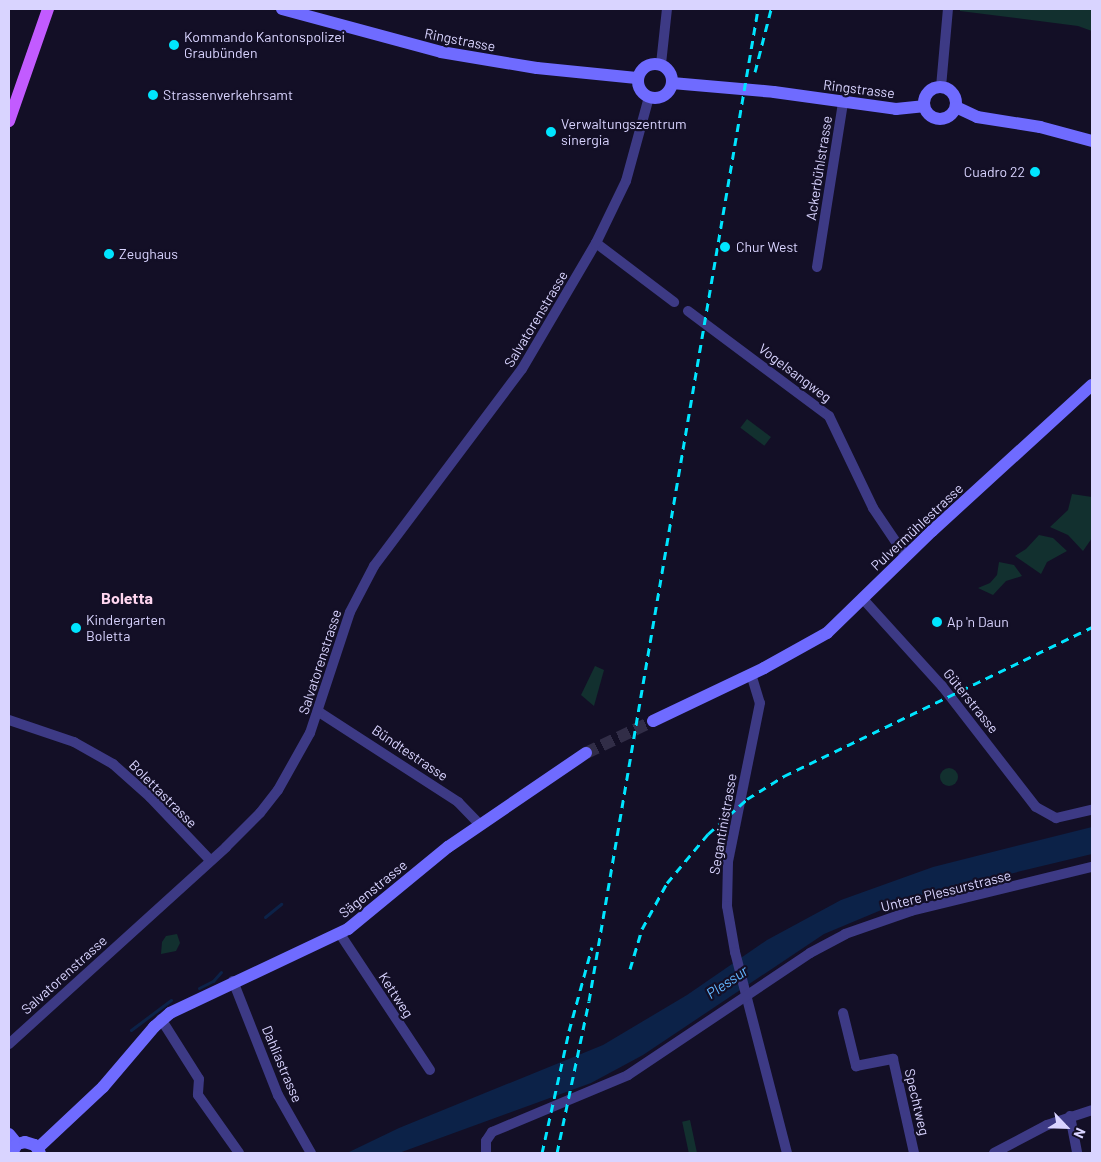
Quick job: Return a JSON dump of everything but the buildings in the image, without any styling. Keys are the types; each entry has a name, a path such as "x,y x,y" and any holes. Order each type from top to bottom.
{"main road":[{"path":"9,122 48,9"}],"street":[{"name":"Ringstrasse","path":"282,9 441,52 537,68 637,78"},
{"path":"661,64 667,9"},
{"path":"941,87 948,9"},
{"path":"661,64 670,71 672,83 664,95 649,97 640,90 637,78 644,67 661,64"},
{"name":"Ringstrasse","path":"672,83 774,92 896,109 923,106"},
{"path":"941,87 953,93 956,107 950,116 942,120 932,118 923,106 928,92 941,87"},
{"name":"Salvatorenstrasse","path":"9,1044 211,861 260,813 278,790 300,754 319,712 350,612 374,566 512,384 546,332 596,243 626,181 649,97"},
{"name":"Ackerbühlstrasse","path":"817,267 843,103"},
{"path":"956,107 977,117 1040,127 1092,141"},
{"path":"596,243 674,302"},
{"name":"Vogelsangweg","path":"688,311 828,416 873,508 906,557"},
{"name":"Pulvermühlestrasse","path":"751,674 816,640 863,599 1092,385"},
{"name":"Güterstrasse","path":"863,599 942,686 1036,807 1056,818 1092,810"},
{"path":"652,721 751,674"},
{"name":"Segantinistrasse","path":"751,674 760,703 737,815 726,886 735,952 787,1153"},
{"name":"Bündtestrasse","path":"319,712 458,802 479,824"},
{"name":"Bolettastrasse","path":"9,720 74,742 113,764 150,797 211,861"},
{"name":"Sägenstrasse","path":"39,1151 103,1087 161,1020 233,981 340,934 357,924 479,824 586,753"},
{"name":"Untere Plessurstrasse","path":"486,1153 486,1141 492,1132 610,1084 676,1042 746,992 810,953 876,922 911,910 1092,867"},
{"name":"Kettweg","path":"340,934 430,1070"},
{"name":"Dahliastrasse","path":"233,981 278,1095 311,1153"},
{"name":"Spechtweg","path":"843,1013 856,1066 893,1059 914,1153"},
{"path":"161,1020 199,1078 198,1095 239,1153"},
{"path":"994,1153 1070,1116 1092,1110"},
{"path":"1070,1116 1077,1153"},
{"path":"9,1134 15,1149 28,1142 39,1151"}],"green space":[{"path":"960,9 1092,9 1092,31 1078,26 960,11"},
{"path":"747,419 771,437 764,446 740,428"},
{"path":"1072,494 1092,497 1092,538 1083,551 1068,535 1050,527 1068,510"},
{"path":"1039,535 1053,538 1067,551 1047,562 1041,574 1015,556 1026,549"},
{"path":"999,562 1014,565 1022,576 1006,581 993,595 978,588 990,583 997,575"},
{"path":"595,666 604,670 594,706 581,695"},
{"path":"945,768 953,768 958,773 956,784 945,786 940,781 940,773"},
{"path":"177,934 180,943 176,951 161,954 162,942 166,936"},
{"path":"690,1120 697,1153 689,1153 682,1122"}],"water":[{"name":"Plessur","path":"1092,827 1092,854 910,898 824,934 643,1055 591,1083 399,1153 347,1153 399,1128 603,1045 687,995 767,940 841,900 933,867"}],"waterway":[{"path":"265,917 281,904"},
{"path":"199,988 213,981 221,972"},
{"path":"131,1030 171,1000"}],"tunnel":[{"path":"586,753 653,721"}],"railway":[{"path":"557,1153 589,1001 758,9"},
{"path":"755,72 771,9"},
{"path":"630,969 642,929 667,883 708,834 747,799 784,776 1092,627"},
{"path":"542,1153 569,1031 592,947"}],"place":[{"name":"Kommando Kantonspolizei Graubünden","path":"174,45"},
{"name":"Strassenverkehrsamt","path":"153,95"},
{"name":"Verwaltungszentrum sinergia","path":"551,132"},
{"name":"Cuadro 22","path":"1035,172"},
{"name":"Chur West","path":"725,247"},
{"name":"Zeughaus","path":"109,254"},
{"name":"Ap 'n Daun","path":"937,622"},
{"name":"Kindergarten Boletta","path":"76,628"}],"district":[{"name":"Boletta","path":"127,598"}]}
